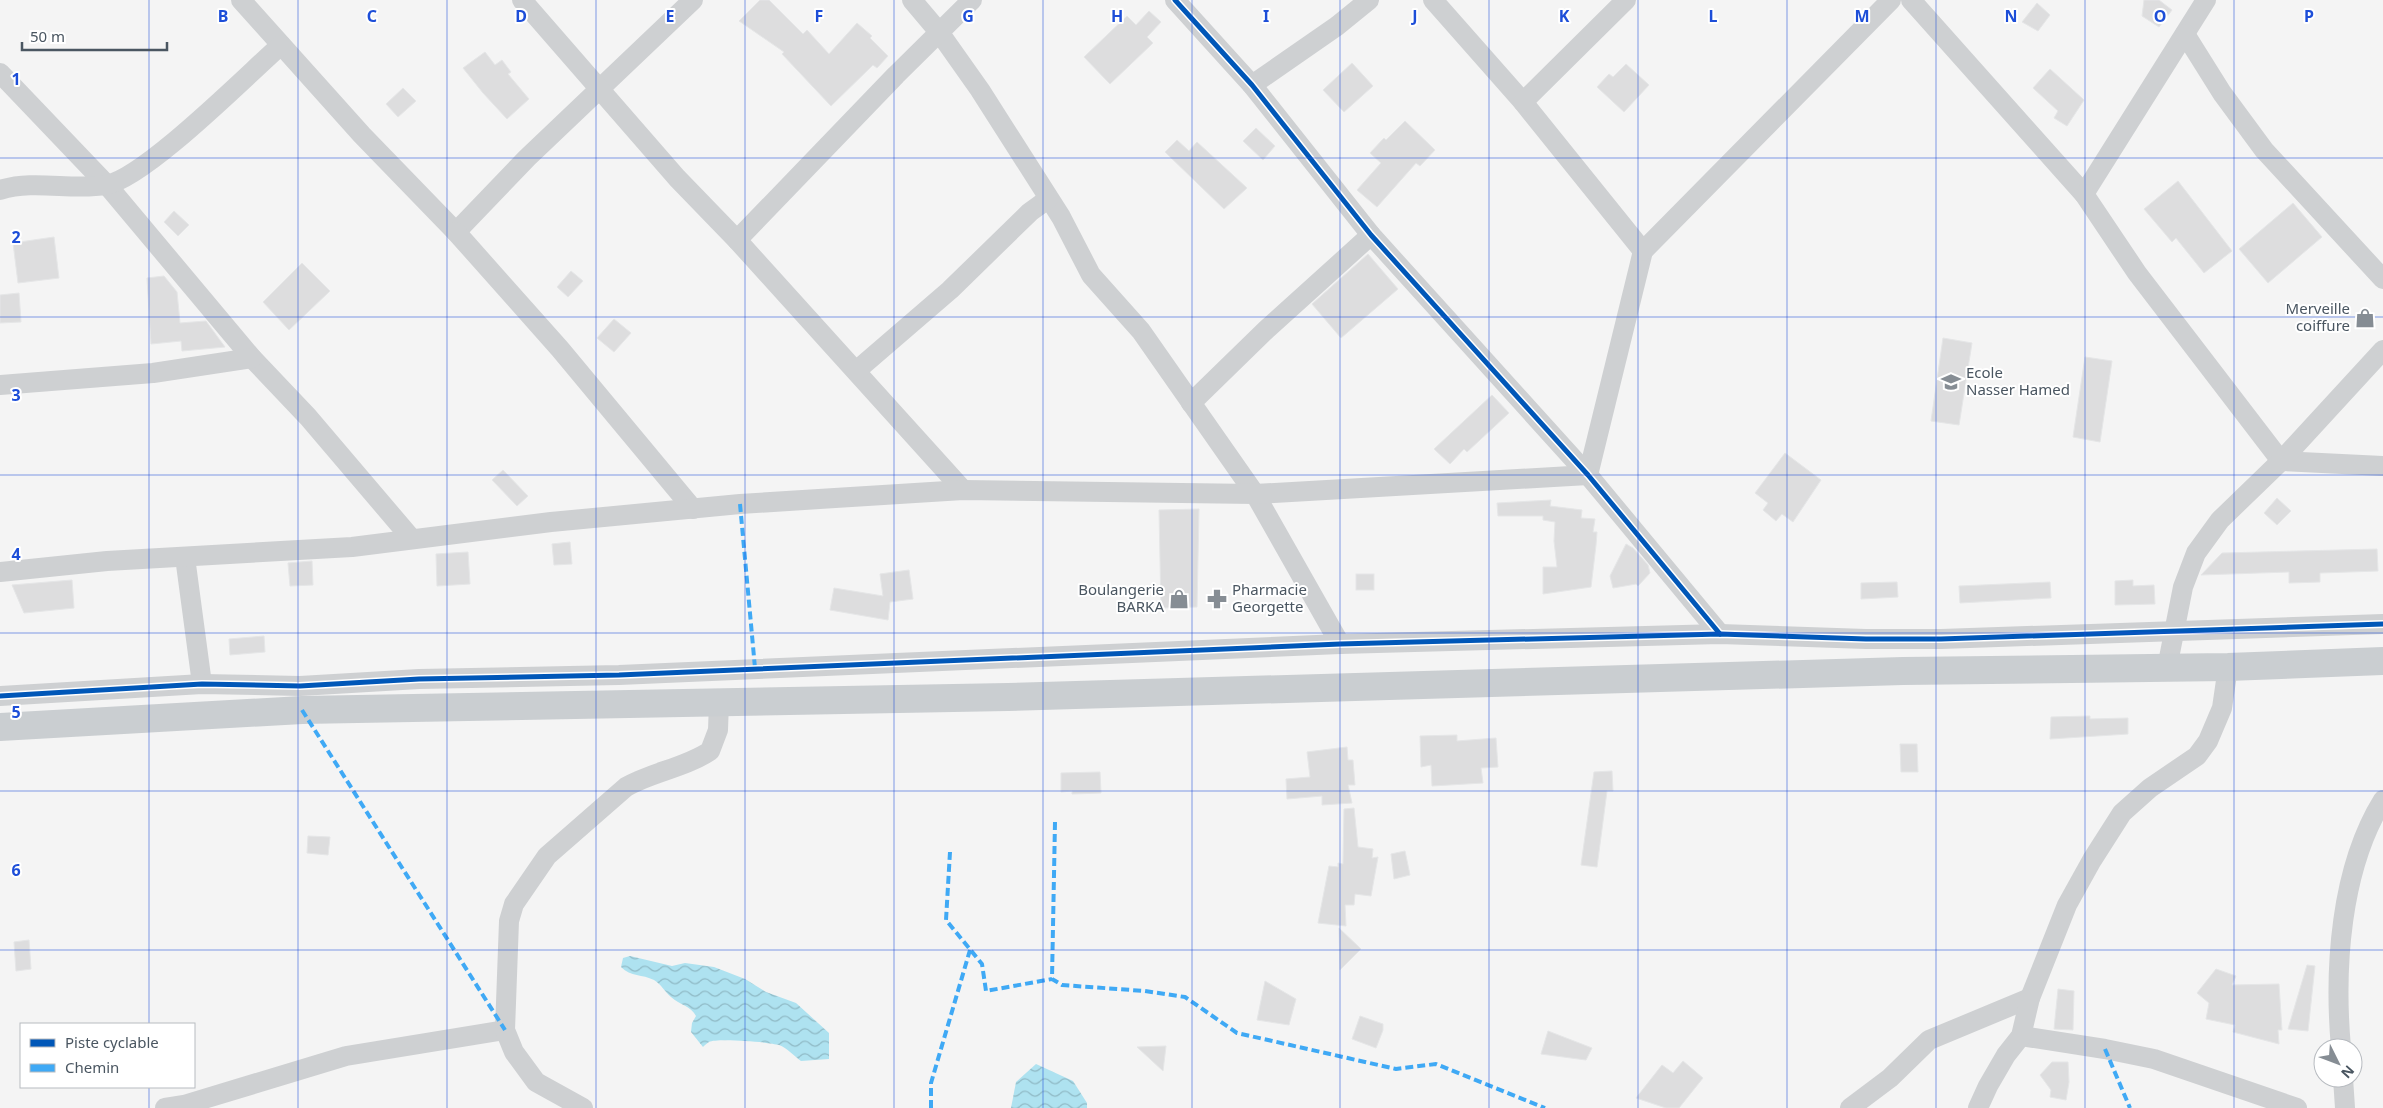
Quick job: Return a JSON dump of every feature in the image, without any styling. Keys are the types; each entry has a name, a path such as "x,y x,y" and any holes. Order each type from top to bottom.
{"main road":[{"path":"0,727 302,710 1250,690 1903,671 2228,667 2383,662"}],"street":[{"path":"241,0 362,135 456,232 560,349 693,508"},
{"path":"522,0 678,178 737,240 963,490"},
{"path":"456,232 527,158 601,90 693,0"},
{"path":"912,0 939,32 980,90 1061,217 1092,275 1141,331 1255,494 1340,644"},
{"path":"737,240 972,0"},
{"path":"1175,0 1252,85 1371,234 1588,475 1720,634"},
{"path":"1252,85 1337,26 1369,0"},
{"path":"1433,0 1523,102 1643,251"},
{"path":"1523,102 1626,0"},
{"path":"1588,475 1643,251 1891,0"},
{"path":"1911,0 2084,194 2137,273 2281,461 2383,466"},
{"path":"2084,194 2206,0"},
{"path":"2185,34 2222,93 2264,150 2383,279"},
{"path":"0,190 29,185 79,187 107,185 144,166 281,44"},
{"path":"0,73 107,185 252,358 308,416 411,538"},
{"path":"856,371 950,290 1030,212 1048,199"},
{"path":"1191,403 1267,329 1371,234"},
{"path":"2167,668 2183,587 2196,553 2220,520 2281,461 2383,350"},
{"path":"0,385 153,374 252,358"},
{"path":"0,572 107,561 352,547 411,538 693,508 963,490 1255,494 1588,475"},
{"path":"186,557 202,684"},
{"path":"0,696 202,684 300,686 419,679 619,675 1340,644 1720,634 1866,639 2174,632 2383,624"},
{"path":"1978,1108 2001,1062 2021,1036 2030,998 2067,905 2122,813 2150,788 2197,756 2208,741 2222,708 2228,667"},
{"path":"583,1108 536,1082 514,1052 505,1030 509,920 514,904 534,872 547,856 626,787 638,780 687,764 710,752 718,730 719,702"},
{"path":"2340,1038 2337,1006 2342,937 2352,876 2363,836 2383,800"},
{"path":"1850,1108 1890,1078 1929,1040 2030,998"},
{"path":"165,1108 184,1106 346,1056 505,1030"},
{"path":"2021,1036 2105,1049 2154,1059 2298,1108"},
{"path":"2344,1088 2346,1107"}],"water":[{"path":"630,956 672,966 685,963 714,967 745,979 766,992 796,1003 829,1033 829,1059 801,1061 779,1045 755,1042 714,1041 708,1042 703,1047 691,1032 692,1023 696,1016 694,1013 671,997 654,980 633,974 621,967 623,958"},
{"path":"1036,1064 1073,1081 1087,1103 1087,1108 1011,1108 1016,1082"}],"building":[{"path":"760,0 769,0 803,34 807,30 829,54 857,23 872,36 870,38 888,56 877,68 873,65 831,106 782,54 784,52 739,21"},
{"path":"2144,0 2159,0 2172,10 2159,27 2142,16"},
{"path":"2037,3 2050,15 2038,31 2022,22"},
{"path":"1149,11 1161,22 1147,37 1153,43 1110,84 1084,57 1127,16 1136,25"},
{"path":"485,52 495,65 502,60 511,72 508,74 529,99 507,119 463,68"},
{"path":"1352,63 1373,86 1344,112 1323,90"},
{"path":"1626,64 1649,85 1624,112 1597,87 1609,74 1613,77"},
{"path":"2050,69 2084,100 2067,126 2054,118 2058,111 2033,88"},
{"path":"403,88 416,101 398,117 386,104"},
{"path":"1405,121 1435,150 1420,166 1416,163 1377,207 1357,190 1381,163 1370,153 1384,138 1386,140"},
{"path":"1256,128 1275,146 1263,160 1243,141"},
{"path":"1177,140 1189,151 1197,142 1247,188 1224,209 1165,152"},
{"path":"2178,181 2232,251 2204,273 2176,238 2172,242 2144,209"},
{"path":"2293,203 2322,237 2268,283 2239,249"},
{"path":"174,211 189,225 178,236 164,222"},
{"path":"54,237 59,278 18,283 13,243"},
{"path":"1368,254 1398,289 1341,338 1312,304"},
{"path":"302,263 330,291 289,330 263,302"},
{"path":"571,271 583,281 568,297 557,287"},
{"path":"164,276 177,292 180,323 206,321 225,347 182,351 181,341 151,344 147,278"},
{"path":"19,293 21,322 0,323 0,295"},
{"path":"614,319 631,333 614,352 597,338"},
{"name":"Ecole Nasser Hamed","path":"1943,338 1972,343 1959,425 1931,421"},
{"name":"Ecole Nasser Hamed","path":"2085,357 2112,361 2100,442 2073,437"},
{"path":"1492,395 1509,413 1467,452 1464,449 1450,464 1434,449"},
{"path":"1785,453 1821,480 1793,522 1782,514 1776,521 1763,510 1768,503 1755,493"},
{"path":"503,470 528,496 517,506 492,480"},
{"path":"2277,498 2291,511 2277,525 2264,513"},
{"path":"1551,500 1550,506 1582,510 1581,518 1595,519 1593,532 1597,532 1591,587 1543,594 1543,567 1557,567 1554,541 1555,522 1543,520 1543,516 1498,516 1497,503"},
{"path":"1199,509 1197,607 1161,608 1159,510"},
{"path":"570,542 572,564 554,565 552,544"},
{"path":"1626,544 1633,548 1648,565 1650,573 1638,586 1636,584 1613,588 1610,576"},
{"path":"2377,549 2378,571 2320,573 2320,582 2289,583 2289,572 2201,575 2222,553"},
{"path":"468,552 470,584 437,586 436,554"},
{"path":"312,561 313,585 290,586 288,563"},
{"path":"909,570 913,599 890,602 888,620 830,610 834,588 883,596 880,574"},
{"path":"1356,574 1374,574 1374,590 1356,590"},
{"path":"72,580 74,608 24,613 12,585"},
{"path":"2133,580 2133,586 2154,585 2155,604 2115,605 2115,581"},
{"path":"1897,582 1898,597 1861,599 1861,583"},
{"path":"2050,582 2051,598 1960,603 1959,586"},
{"path":"264,636 265,652 230,655 229,639"},
{"path":"2090,716 2090,719 2128,718 2128,734 2050,739 2051,717"},
{"path":"1457,735 1457,741 1496,738 1498,767 1481,768 1483,783 1432,786 1431,765 1421,767 1420,736"},
{"path":"1900,744 1917,744 1918,772 1901,772"},
{"path":"1347,747 1348,760 1353,760 1355,785 1348,785 1352,803 1322,805 1322,796 1287,799 1286,779 1310,777 1307,752"},
{"path":"1612,771 1613,791 1607,791 1597,867 1581,865 1594,772"},
{"path":"1100,772 1101,793 1072,794 1072,791 1061,792 1061,773"},
{"path":"1354,808 1358,847 1373,849 1372,858 1378,857 1371,896 1355,894 1354,905 1345,905 1346,926 1318,923 1329,866 1338,867 1338,863 1343,864 1344,809"},
{"path":"308,836 330,837 328,855 307,853"},
{"path":"1405,851 1410,875 1394,879 1391,854"},
{"path":"1339,928 1361,949 1340,970"},
{"path":"29,940 31,969 16,971 14,942"},
{"path":"2307,965 2315,966 2308,1031 2288,1029"},
{"path":"2216,969 2236,976 2232,985 2279,984 2282,1030 2278,1030 2279,1044 2233,1032 2235,1025 2206,1019 2209,1003 2197,993"},
{"path":"1265,981 1296,999 1289,1025 1257,1020"},
{"path":"2058,989 2074,991 2073,1030 2054,1029"},
{"path":"1360,1016 1383,1024 1383,1030 1376,1048 1352,1039"},
{"path":"1548,1031 1592,1048 1586,1060 1541,1054"},
{"path":"1166,1046 1163,1071 1137,1047"},
{"path":"1683,1061 1703,1078 1679,1108 1666,1108 1636,1098 1662,1065 1673,1073"},
{"path":"2052,1062 2068,1062 2069,1082 2066,1100 2050,1097 2051,1090 2040,1075"}],"marked path":[{"path":"740,504 755,668"},
{"path":"302,710 505,1030"},
{"path":"1055,822 1052,979 1062,985 1145,991 1185,997 1237,1033 1396,1069 1436,1064 1545,1108"},
{"path":"950,852 946,920 982,964 986,991 1052,979"},
{"path":"931,1108 931,1083 970,950"},
{"path":"2105,1049 2130,1108"}],"cycle path":[{"path":"1175,0 1252,85 1371,235 1588,475 1720,634"},
{"path":"0,696 202,684 300,686 419,679 619,675 1340,644 1720,634 1866,639 1941,639 2383,624"}],"place":[{"name":"Merveille coiffure","path":"2365,318"},
{"name":"Ecole Nasser Hamed","path":"1951,382"},
{"name":"Boulangerie BARKA","path":"1179,599"},
{"name":"Pharmacie Georgette","path":"1217,599"}]}
